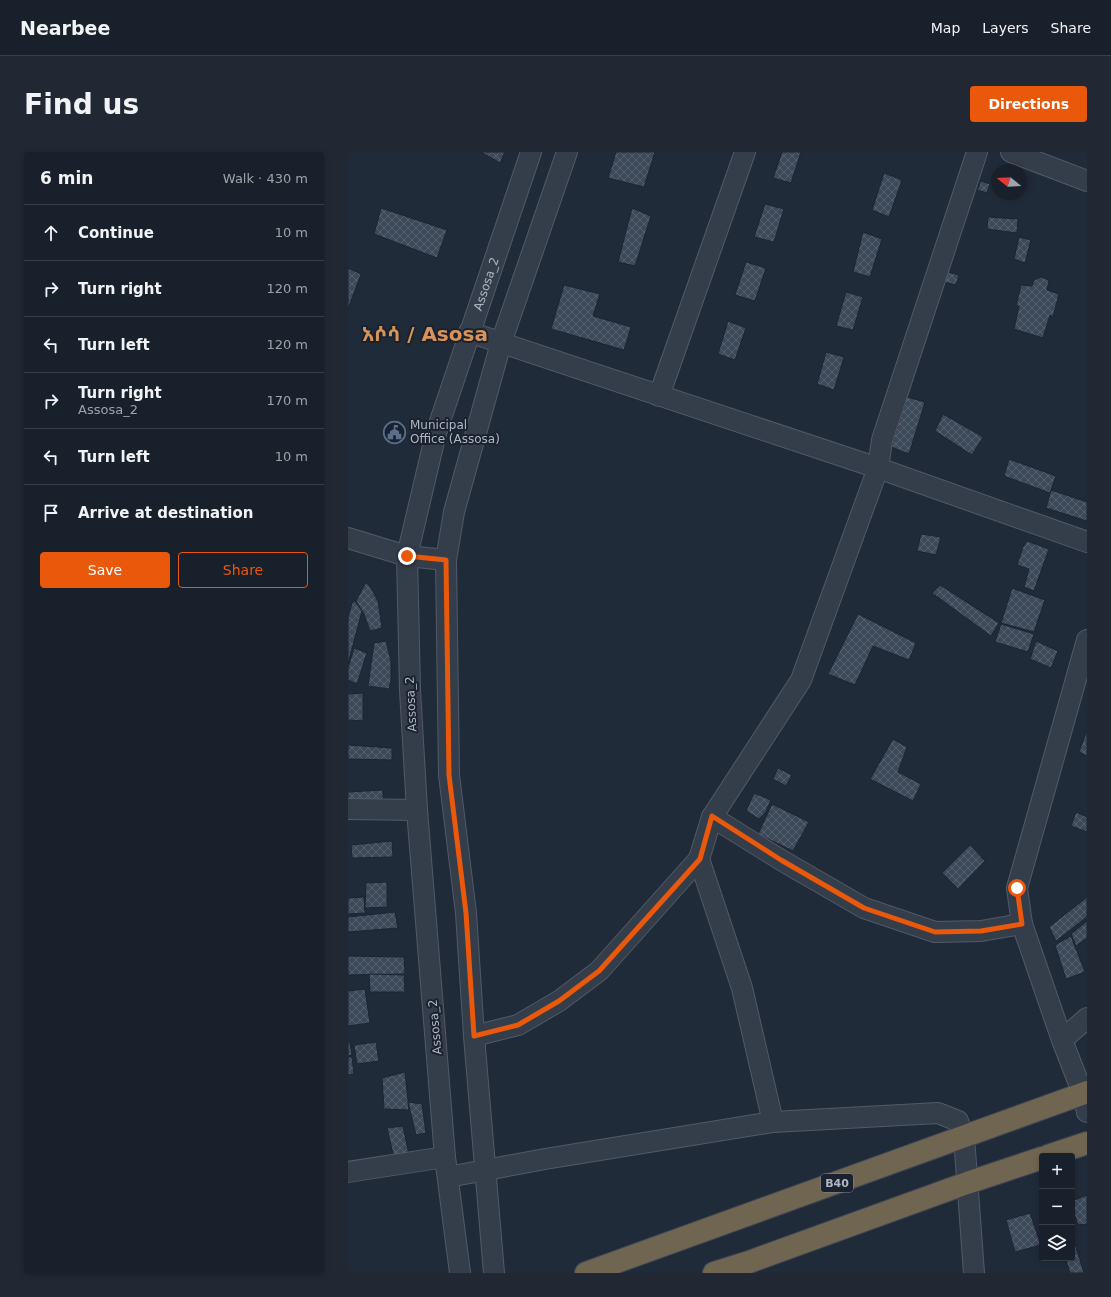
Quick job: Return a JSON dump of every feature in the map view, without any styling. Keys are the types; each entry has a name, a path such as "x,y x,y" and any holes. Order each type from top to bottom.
{"highway":[{"name":"B40","path":"586,1273 964,1137 1086,1099"},
{"path":"1057,1153 1087,1143"},
{"path":"714,1273 749,1268 967,1183 1039,1159"}],"street":[{"name":"Assosa_2","path":"460,1273 445,1157 417,810 410,690 407,556 436,433 531,152"},
{"path":"494,1273 474,1036 466,913 449,775 446,560 454,512 501,343 567,152"},
{"path":"660,396 745,152"},
{"path":"474,1036 518,1025 559,1001 599,971 700,859 712,816 801,680 878,468 882,440 977,152"},
{"path":"1012,152 1087,181"},
{"path":"469,332 878,468 1087,542"},
{"path":"348,538 407,556 446,560"},
{"path":"1086,1099 1062,1040 1022,924 1017,888 1087,640"},
{"path":"348,809 417,810"},
{"path":"712,816 781,860 864,908 935,932 981,931 1022,924"},
{"path":"700,859 742,988 773,1122"},
{"path":"1062,1040 1087,1018"},
{"path":"448,1178 545,1159 773,1122 938,1113 958,1121 964,1137 974,1273"},
{"path":"348,1172 445,1157"}],"building":[{"path":"481,152 505,152 500,163"},
{"path":"616,152 655,152 644,187 608,178"},
{"path":"782,152 801,152 791,183 773,178"},
{"path":"884,173 902,180 889,217 872,210"},
{"path":"981,181 990,184 987,193 977,190"},
{"path":"765,204 784,209 774,242 754,237"},
{"path":"381,208 447,230 437,258 374,234"},
{"path":"632,208 651,216 635,266 618,262"},
{"path":"988,217 1018,219 1017,233 987,229"},
{"path":"863,232 882,239 870,277 853,272"},
{"path":"1019,237 1031,240 1025,263 1014,259"},
{"path":"746,262 766,268 755,301 735,295"},
{"path":"348,268 361,274 348,309"},
{"path":"944,271 959,275 956,285 941,281"},
{"path":"1041,277 1049,280 1047,290 1059,294 1053,317 1050,315 1043,338 1014,329 1019,306 1016,306 1021,285 1032,286 1034,280"},
{"path":"564,285 600,294 593,316 631,327 624,350 551,329"},
{"path":"846,292 863,297 853,330 836,326"},
{"path":"728,321 746,328 735,360 718,354"},
{"path":"826,352 844,357 834,390 817,384"},
{"path":"907,397 925,402 909,454 891,447"},
{"path":"943,414 983,437 972,455 935,431"},
{"path":"1009,459 1056,476 1050,493 1004,476"},
{"path":"1051,490 1087,502 1087,521 1046,508"},
{"path":"921,534 941,537 936,555 917,551"},
{"path":"1027,541 1049,549 1034,591 1024,587 1029,569 1017,565 1023,547"},
{"path":"366,582 378,601 382,628 370,631 364,614 356,601"},
{"path":"940,585 999,623 991,636 932,593"},
{"path":"1012,588 1045,600 1034,632 1001,623"},
{"path":"355,601 362,611 348,664 348,618 352,603"},
{"path":"858,614 916,643 909,660 873,646 855,685 828,674"},
{"path":"1001,624 1034,634 1028,652 995,642"},
{"path":"386,641 391,661 391,681 389,689 368,686 374,643"},
{"path":"1036,641 1058,651 1051,668 1030,659"},
{"path":"354,648 367,653 357,684 348,680 348,668"},
{"path":"363,693 363,721 348,720 348,694"},
{"path":"1087,730 1087,756 1079,752"},
{"path":"893,739 907,747 898,772 921,784 913,801 870,779"},
{"path":"348,745 392,748 392,760 348,759"},
{"path":"778,768 792,775 786,786 773,779"},
{"path":"383,790 383,805 348,805 348,792"},
{"path":"754,793 771,800 765,813 759,819 746,811"},
{"path":"772,804 809,822 793,851 758,834"},
{"path":"1076,812 1087,817 1087,832 1071,826"},
{"path":"392,841 393,857 352,858 351,845"},
{"path":"970,845 985,861 958,889 942,873"},
{"path":"387,882 387,907 365,908 366,883"},
{"path":"364,897 365,913 348,914 348,898"},
{"path":"1087,897 1087,917 1056,941 1049,927"},
{"path":"395,912 398,928 348,932 348,917"},
{"path":"1087,921 1087,938 1076,946 1071,934"},
{"path":"1071,936 1085,972 1066,979 1055,945"},
{"path":"348,956 404,957 405,974 348,975"},
{"path":"369,974 404,975 405,992 370,992"},
{"path":"365,989 370,1023 348,1026 348,991"},
{"path":"348,1042 350,1042 352,1055 348,1056"},
{"path":"376,1042 379,1061 357,1064 354,1045"},
{"path":"348,1057 352,1057 354,1074 348,1075"},
{"path":"405,1072 409,1110 384,1109 382,1078"},
{"path":"408,1102 422,1104 426,1133 416,1135"},
{"path":"403,1126 409,1155 394,1158 387,1128"},
{"path":"1087,1195 1087,1224 1078,1225 1075,1216 1075,1200"},
{"path":"1030,1213 1039,1239 1039,1246 1015,1252 1006,1220"},
{"path":"1075,1244 1084,1273 1070,1273 1066,1261 1075,1261"}],"place":[{"name":"Municipal Office (Assosa)","path":"395,432"}],"district":[{"name":"አሶሳ / Asosa","path":"425,334"}],"route":[{"path":"407,556 446,560 449,775 466,913 474,1036 518,1025 559,1001 599,971 700,859 712,816 781,860 864,908 935,932 981,931 1022,924 1017,888"}]}
